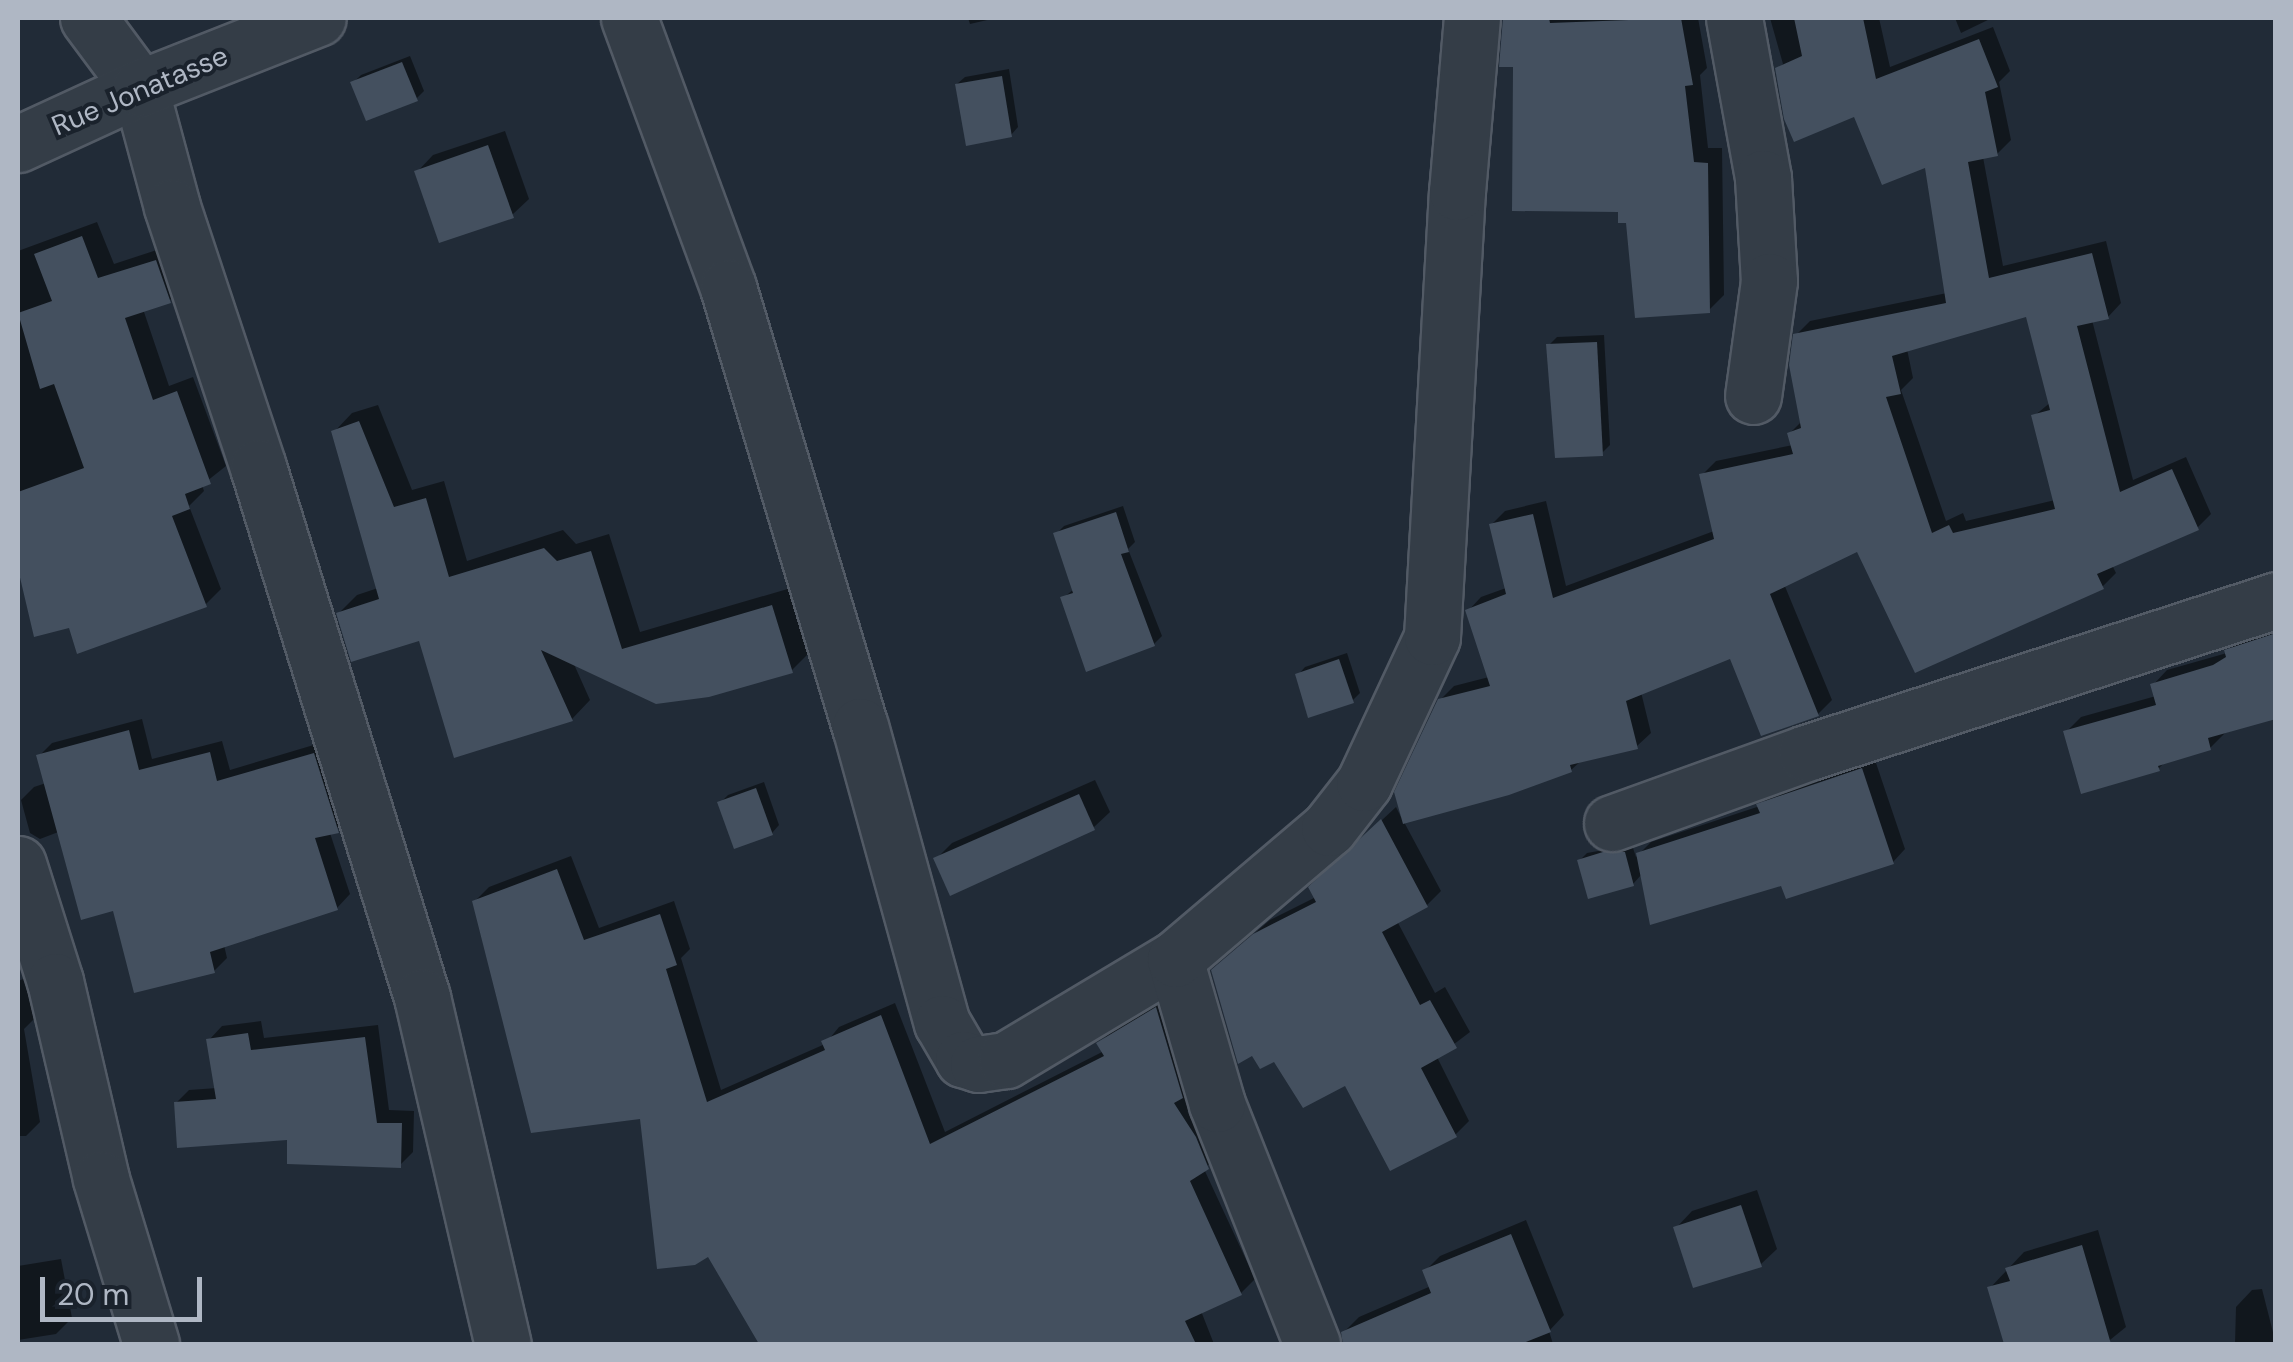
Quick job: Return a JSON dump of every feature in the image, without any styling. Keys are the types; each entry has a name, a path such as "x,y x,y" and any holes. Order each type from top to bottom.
{"street":[{"path":"88,18 140,88 172,207 258,467 422,998 503,1344"},
{"name":"Rue Jonatasse","path":"18,144 140,88 318,18"},
{"path":"629,18 728,287 860,726 942,1023 963,1059 978,1064 1006,1060 1175,960 1329,828 1364,783 1432,637 1457,192 1472,18"},
{"path":"1734,18 1763,178 1768,264 1768,305 1753,396"},
{"path":"1612,824 1806,752 2276,600"},
{"path":"18,864 56,981 101,1179 151,1344"},
{"path":"1175,960 1216,1104 1312,1344"}],"building":[{"path":"1503,18 1549,18 1550,23 1681,18 1693,85 1685,86 1694,162 1708,163 1710,313 1635,318 1626,223 1618,223 1618,212 1512,211 1513,67 1499,67"},
{"path":"1794,18 1863,18 1876,79 1979,39 1998,87 1985,92 1998,156 1968,162 1989,278 2092,253 2109,319 2077,326 2120,492 2172,469 2199,530 2097,574 2104,589 1915,673 1857,552 1770,594 1819,716 1761,736 1730,659 1626,701 1638,749 1570,765 1572,772 1509,795 1403,824 1394,792 1438,699 1490,686 1465,610 1506,594 1489,524 1533,514 1553,598 1714,539 1699,474 1793,454 1787,433 1801,428 1789,365 1793,334 1946,303 1925,168 1882,185 1854,117 1794,142 1784,119 1775,68 1802,56","holes":["2026,317 2050,410 2031,415 2055,509 1953,533 1949,525 1932,533 1886,397 1901,394 1892,356"]},
{"path":"402,62 418,101 366,121 350,82"},
{"path":"1002,76 1012,137 966,146 955,84"},
{"path":"488,145 514,218 439,243 414,171"},
{"path":"82,236 98,278 156,260 171,303 125,318 153,400 177,391 211,484 185,494 190,509 172,516 207,607 77,654 69,628 34,637 18,569 18,492 84,468 54,384 40,389 18,313 52,301 34,254"},
{"path":"1597,342 1603,456 1555,458 1546,344"},
{"path":"359,421 394,507 426,498 449,577 544,548 557,561 591,551 622,649 772,605 793,673 709,697 656,704 541,650 573,721 454,758 419,641 351,662 336,613 379,599 331,431"},
{"path":"1116,512 1129,552 1121,554 1155,646 1086,672 1060,597 1073,593 1053,533"},
{"path":"2273,634 2276,719 2208,738 2211,750 2158,766 2160,771 2081,794 2063,731 2156,705 2150,684 2213,665 2226,657 2224,650"},
{"path":"1339,659 1354,703 1308,718 1295,674"},
{"path":"129,730 139,770 210,752 217,781 314,753 339,833 315,838 338,910 210,952 215,973 134,993 113,911 81,920 36,755"},
{"path":"1862,768 1894,864 1786,899 1781,886 1650,925 1636,853 1760,813 1756,804"},
{"path":"756,788 773,835 734,849 717,802"},
{"path":"1079,794 1095,830 950,896 933,858"},
{"path":"1381,819 1428,907 1382,932 1420,1005 1430,1000 1457,1048 1421,1068 1457,1137 1390,1171 1345,1086 1303,1108 1274,1062 1260,1069 1252,1056 1238,1064 1211,970 1253,934 1316,902 1308,887"},
{"path":"1603,852 1625,852 1634,886 1588,899 1577,860"},
{"path":"557,869 584,940 660,914 677,965 666,969 707,1102 825,1050 821,1041 881,1015 930,1144 1104,1056 1096,1043 1156,1007 1183,1098 1174,1103 1196,1137 1209,1169 1190,1181 1242,1295 1185,1321 1196,1344 759,1344 708,1257 695,1265 657,1269 640,1119 531,1133 472,901"},
{"path":"248,1033 251,1050 365,1037 377,1123 402,1123 401,1168 287,1164 287,1140 177,1148 174,1102 216,1099 206,1039"},
{"path":"1741,1205 1762,1267 1693,1288 1673,1227"},
{"path":"1511,1234 1551,1332 1521,1344 1343,1344 1341,1332 1431,1293 1422,1270"},
{"path":"2082,1245 2111,1344 2004,1344 1987,1287 2010,1281 2005,1268"}]}
